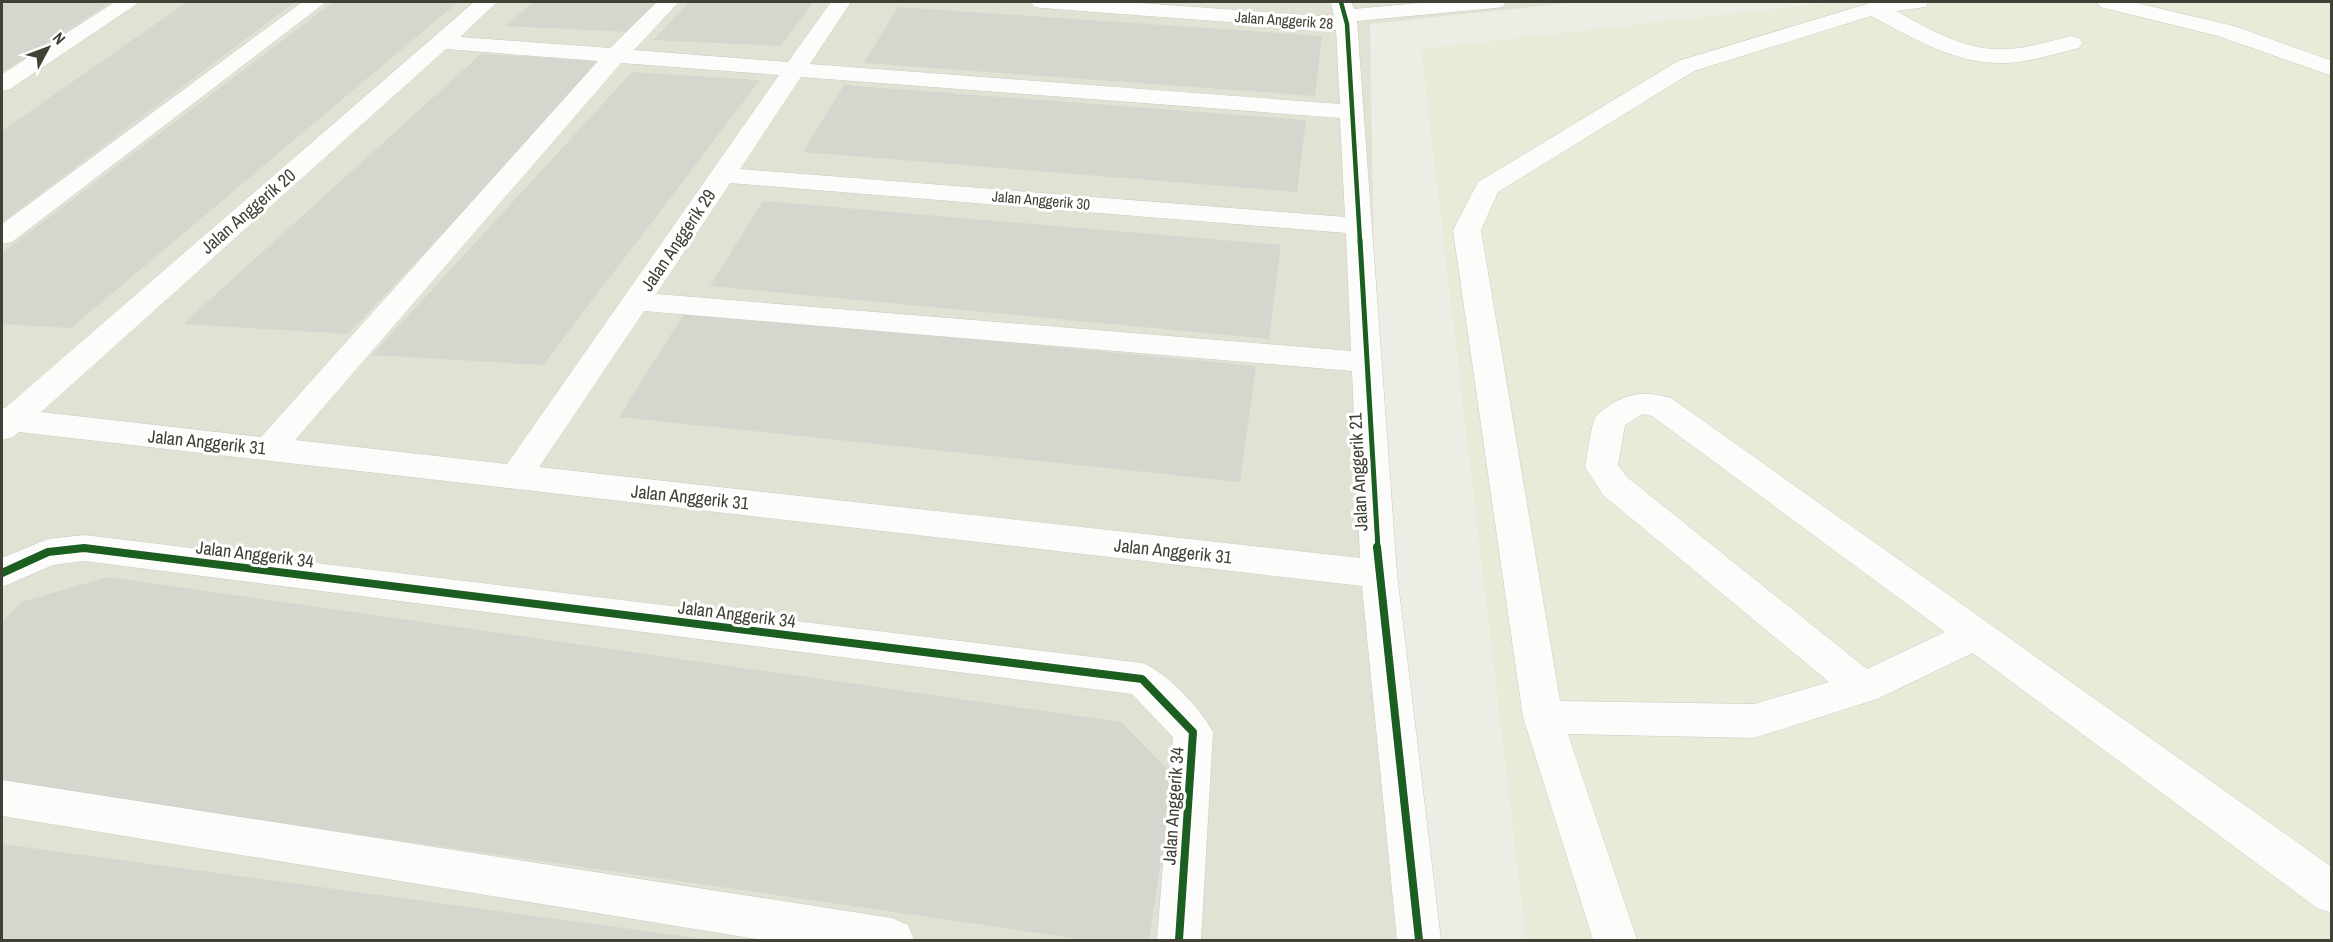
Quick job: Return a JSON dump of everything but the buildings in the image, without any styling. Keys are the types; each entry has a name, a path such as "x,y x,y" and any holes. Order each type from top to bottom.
{"street":[{"path":"2,84 129,2"},
{"path":"2,236 315,2"},
{"name":"Jalan Anggerik 20","path":"5,423 486,2"},
{"path":"269,449 616,55 669,2"},
{"name":"Jalan Anggerik 29","path":"515,477 841,2"},
{"name":"Jalan Anggerik 28","path":"1042,2 1345,14 1495,2"},
{"path":"1615,940 1544,717 1467,230 1487,188 1686,66 1873,8 1918,2"},
{"path":"2108,2 2216,28 2331,69"},
{"path":"1873,8 1933,39 1971,53 2007,56 2071,43"},
{"name":"Jalan Anggerik 21","path":"1345,14 1379,574 1419,940"},
{"path":"440,42 1352,111"},
{"name":"Jalan Anggerik 30","path":"723,175 1359,226"},
{"path":"636,301 1366,362"},
{"path":"1863,688 1615,486 1601,467 1610,420 1637,403 1660,406 2331,893"},
{"name":"Jalan Anggerik 31","path":"5,423 269,449 1379,574"},
{"name":"Jalan Anggerik 34","path":"2,573 48,552 96,550 1142,679 1192,732 1179,940"},
{"path":"1544,717 1754,721 1863,688 1975,635"},
{"path":"2,798 892,940"}],"shaded area":[{"path":"2,2 1579,2 1370,24 1379,574 1399,940 2,940"},
{"path":"1836,2 2331,2 2331,940 1526,940 1421,49"}],"cycle path":[{"path":"1341,2 1347,24 1379,574 1419,940"},
{"path":"2,573 48,552 84,548 1142,679 1193,732 1179,940"}]}
